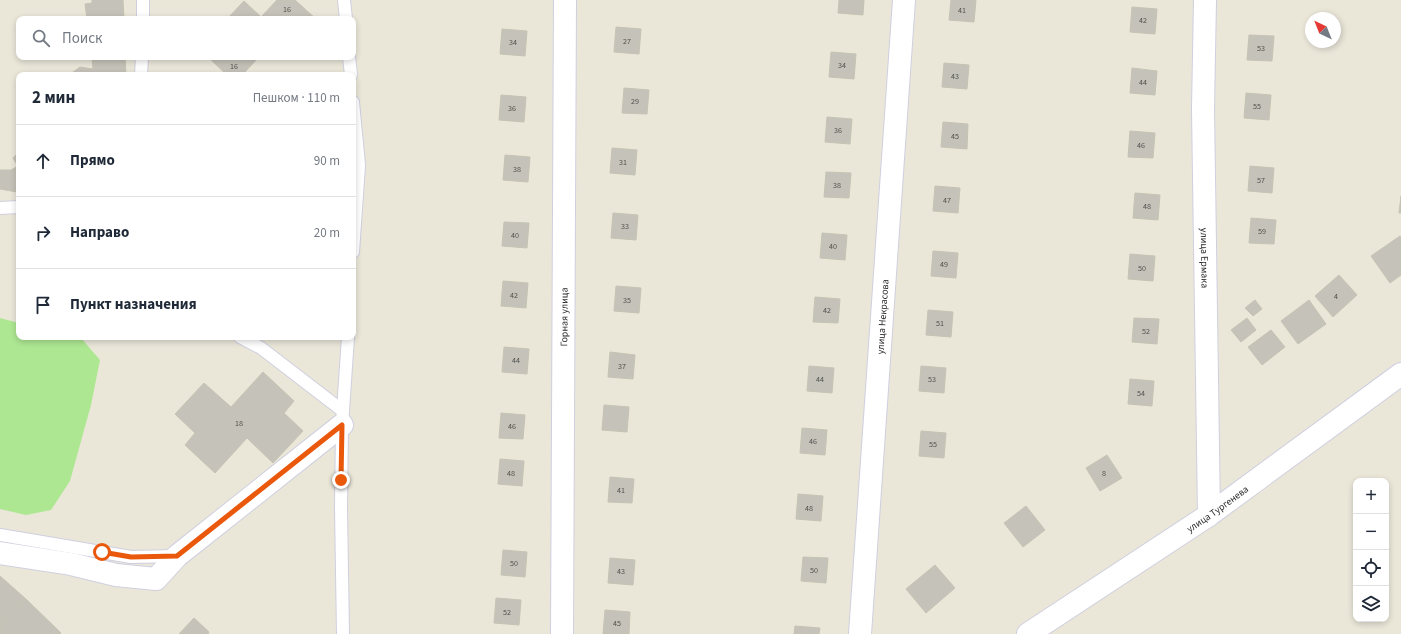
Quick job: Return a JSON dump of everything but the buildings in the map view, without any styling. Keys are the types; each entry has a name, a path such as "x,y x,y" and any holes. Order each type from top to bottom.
{"street":[{"name":"Горная улица","path":"562,634 565,0"},
{"name":"улица Некрасова","path":"860,634 904,0"},
{"name":"улица Ермака","path":"1205,0 1203,109 1209,515"},
{"name":"улица Тургенева","path":"1028,634 1209,515 1401,374"},
{"path":"0,553 70,564 116,575 156,579 177,556 342,418"}],"lane":[{"path":"143,0 143,16"},
{"path":"344,0 346,16"},
{"path":"141,72 142,60"},
{"path":"349,60 351,72"},
{"path":"356,140 358,165 356,200"},
{"path":"0,208 16,207"},
{"path":"246,340 261,348 342,418"},
{"path":"343,634 341,508 342,418 348,340"},
{"path":"0,535 131,557 177,556"}],"green space":[{"path":"0,318 16,322 16,340 83,340 100,360 91,405 70,481 51,510 26,515 0,509"}],"route":[{"path":"102,552 131,557 177,556 342,425 341,480"}]}
